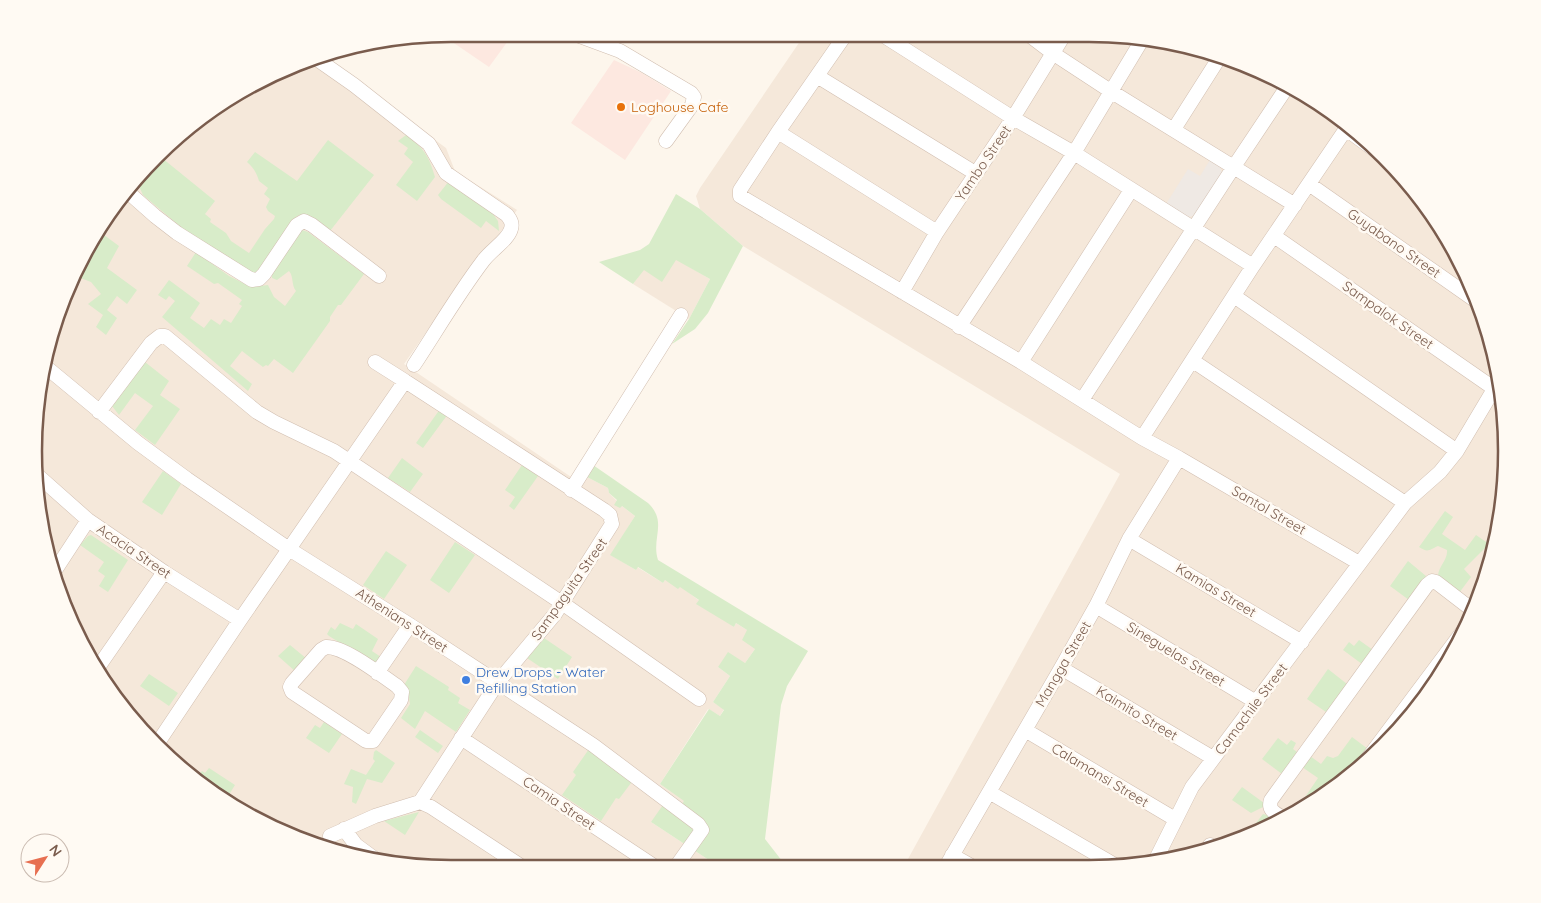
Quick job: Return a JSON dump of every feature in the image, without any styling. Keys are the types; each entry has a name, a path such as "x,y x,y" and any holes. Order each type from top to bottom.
{"street":[{"path":"608,42 691,93 694,97 692,105 666,142"},
{"path":"840,42 778,132 937,232"},
{"path":"894,42 1013,118 1074,153 1254,266"},
{"path":"1039,42 1112,92 1295,205"},
{"name":"Yambo Street","path":"902,292 937,232 1013,118 1060,42"},
{"path":"959,327 1074,153 1139,46"},
{"path":"1174,129 1217,63"},
{"path":"321,64 411,130 431,147 446,173 506,215 510,220 511,230 477,269 414,365"},
{"path":"817,76 975,174"},
{"path":"1082,400 1284,92"},
{"name":"Santol Street","path":"778,132 740,190 740,196 1021,362 1142,438 1359,563"},
{"path":"1142,438 1344,132"},
{"name":"Guyabano Street","path":"1309,184 1467,294"},
{"path":"1021,362 1131,190"},
{"path":"133,196 177,233 252,280 259,279 264,274 297,225 304,221 312,225 379,276"},
{"name":"Sampalok Street","path":"1274,236 1494,389"},
{"path":"1234,296 1457,451"},
{"path":"375,362 572,490 681,315"},
{"path":"99,412 151,343 160,336 165,336 257,412 329,448 562,602 698,699"},
{"path":"1193,361 1405,504"},
{"name":"Athenians Street","path":"50,371 138,443 187,479 289,548 594,745 698,824 702,830 681,860"},
{"path":"160,738 405,381"},
{"name":"Camachile Street","path":"1158,855 1192,787 1213,758 1405,504 1440,472 1495,397"},
{"name":"Mangga Street","path":"949,860 1096,606 1130,539 1179,458"},
{"name":"Acacia Street","path":"43,480 88,520 164,572 240,620"},
{"name":"Sampaguita Street","path":"420,802 498,682 562,602 611,527 612,520 610,515 572,490"},
{"path":"59,565 88,520"},
{"name":"Kamias Street","path":"1130,539 1302,642"},
{"path":"101,663 164,572"},
{"path":"1278,814 1269,805 1271,800 1427,585 1432,581 1436,582 1468,606"},
{"name":"Sineguelas Street","path":"1096,606 1256,702"},
{"path":"377,672 410,625"},
{"path":"326,647 334,647 341,650 377,672 397,686 402,692 402,698 373,742 366,741 295,696 290,689 291,685 321,650 326,647"},
{"name":"Kaimito Street","path":"1061,668 1213,758"},
{"name":"Calamansi Street","path":"1025,730 1175,819"},
{"name":"Camia Street","path":"461,738 645,860"},
{"path":"989,792 1106,860"},
{"path":"330,836 375,816 420,802 431,807 512,860"},
{"path":"344,829 356,845 365,851"},
{"path":"952,855 961,860"}],"shaded area":[{"path":"452,42 507,42 489,67"},
{"path":"800,42 1090,42 1143,46 1195,56 1221,64 1270,85 1317,111 1379,162 1430,224 1444,247 1467,295 1477,320 1491,372 1498,425 1498,478 1491,531 1477,583 1467,608 1444,656 1430,679 1379,741 1338,776 1294,806 1221,839 1169,853 1116,860 907,860 1120,474 743,246 700,209 696,196"},
{"name":"Loghouse Cafe","path":"614,60 642,73 671,91 625,160 571,123"},
{"path":"329,61 446,148 455,171 517,210 480,259 478,258 404,364 577,481 571,489 406,381 350,460 284,425 164,334 99,410 51,370 64,320 74,295 97,247 111,224 162,162 224,111 271,85"},
{"path":"1210,160 1220,167 1222,173 1194,216 1188,217 1166,204 1188,169 1200,176"},
{"path":"676,259 710,279 689,319 633,284 644,269"},
{"path":"158,338 249,407 349,462 289,547 100,411"},
{"path":"50,372 288,549 239,618 89,519 43,479 43,425"},
{"path":"406,382 611,518 562,601 352,461"},
{"path":"350,463 562,603 613,524 572,490 587,477 608,488 609,493 635,516 611,555 636,570 637,567 663,583 665,580 680,586 734,627 736,623 747,630 755,649 745,663 718,667 730,676 713,702 724,709 720,716 708,709 660,784 685,801 677,811 651,822 709,860 646,860 461,738 419,801 343,829 366,852 320,839 295,829 247,806 224,792 161,740 289,550 409,625 377,671 335,646 292,683 365,741 402,700 379,672 411,626 497,681 291,548"},
{"path":"44,486 86,520 58,563 50,531"},
{"path":"89,523 161,572 100,661 74,608 59,567"},
{"path":"164,574 238,620 159,738 127,700 102,664"},
{"path":"324,648 399,689 375,738 296,695 293,684"},
{"path":"461,739 644,860 512,860 421,802"},
{"path":"420,803 509,860 425,860 368,852 349,837 359,823"}],"green space":[{"path":"406,135 425,153 435,177 417,201 396,185 413,162 404,154 408,148 398,141"},
{"path":"328,140 374,175 330,231 309,216 300,215 296,217 255,275 189,234 143,195 140,187 164,160 215,201 205,214 211,219 210,222 226,233 231,241 249,253 275,216 266,207 270,199 264,194 268,188 259,181 255,171 247,162 255,152 297,181"},
{"path":"449,181 493,214 498,221 499,231 486,221 481,228 441,199 438,195"},
{"path":"676,194 700,209 743,246 708,313 695,329 672,344 689,319 710,279 676,260 662,282 644,270 633,284 599,262 640,250 649,244"},
{"path":"302,230 308,232 364,274 341,305 338,305 330,317 330,321 293,373 274,359 268,366 263,367 242,351 230,366 252,384 248,391 162,317 175,301 169,296 166,300 158,295 169,280 200,303 190,318 204,328 211,319 220,325 224,319 231,323 242,306 239,304 242,300 218,283 214,284 187,266 196,252 229,276 251,287 268,285 274,297 285,306 296,291 291,273 289,271 277,280 272,278 272,274"},
{"path":"104,235 119,246 107,268 137,290 127,304 117,296 107,310 117,318 106,335 96,327 103,315 88,304 101,294 91,282 82,278"},
{"path":"145,362 169,381 160,395 180,409 155,445 135,430 153,406 135,393 119,415 112,406"},
{"path":"440,409 448,414 423,448 416,443"},
{"path":"402,458 423,474 410,492 388,478"},
{"path":"522,465 538,476 514,510 509,506 515,497 505,490"},
{"path":"593,465 648,503 654,510 658,524 656,552 658,560 808,651 787,686 781,705 765,839 781,860 709,860 651,822 665,802 677,811 684,801 660,784 709,709 720,716 724,710 713,702 730,676 718,667 728,652 745,663 755,649 742,640 747,630 736,623 734,627 696,604 699,600 680,587 678,589 665,580 663,583 638,567 636,570 610,555 635,516 622,506 620,508 614,505 617,500 609,493 608,488 587,477"},
{"path":"163,471 181,484 162,515 142,502"},
{"path":"1445,511 1453,517 1442,534 1465,550 1476,535 1488,543 1464,569 1471,577 1459,593 1438,575 1447,550 1438,546 1430,550 1419,547"},
{"path":"91,535 128,560 108,592 99,586 105,576 98,571 104,562 80,545"},
{"path":"455,542 475,555 449,593 430,580"},
{"path":"386,551 407,565 384,599 363,585"},
{"path":"1408,561 1426,576 1409,600 1390,586"},
{"path":"340,623 353,629 356,624 378,639 372,651 381,657 376,665 327,634 331,627 335,630"},
{"path":"544,638 572,657 558,679 527,658"},
{"path":"1359,640 1373,650 1362,664 1343,650 1349,642 1354,646"},
{"path":"290,645 307,659 296,672 278,656"},
{"path":"416,666 449,687 448,690 460,698 458,703 470,710 456,732 425,711 415,729 401,718 410,704 408,691 404,685"},
{"path":"1328,669 1347,684 1326,712 1307,699"},
{"path":"149,674 178,693 169,706 140,686"},
{"path":"324,722 342,734 329,753 306,738 315,725 320,728"},
{"path":"420,730 443,746 438,753 415,737"},
{"path":"1352,737 1368,749 1338,776 1302,801 1318,778 1302,767 1310,756 1321,764 1327,756 1333,758 1338,756"},
{"path":"1278,738 1287,745 1291,740 1296,743 1293,749 1297,752 1282,774 1262,759"},
{"path":"589,749 634,779 619,799 616,798 601,821 562,795 576,775 573,772"},
{"path":"376,750 395,763 382,783 367,779 356,804 352,802 353,787 344,784 351,769 366,775 375,761 373,759"},
{"path":"209,768 235,785 229,795 200,774 202,771 205,773"},
{"path":"1242,787 1264,803 1263,807 1251,813 1232,800"},
{"path":"419,812 405,835 384,821"},
{"path":"1263,814 1271,817 1270,818 1254,825"}],"place":[{"name":"Loghouse Cafe","path":"621,107"},
{"name":"Drew Drops - Water Refilling Station","path":"466,680"}]}
